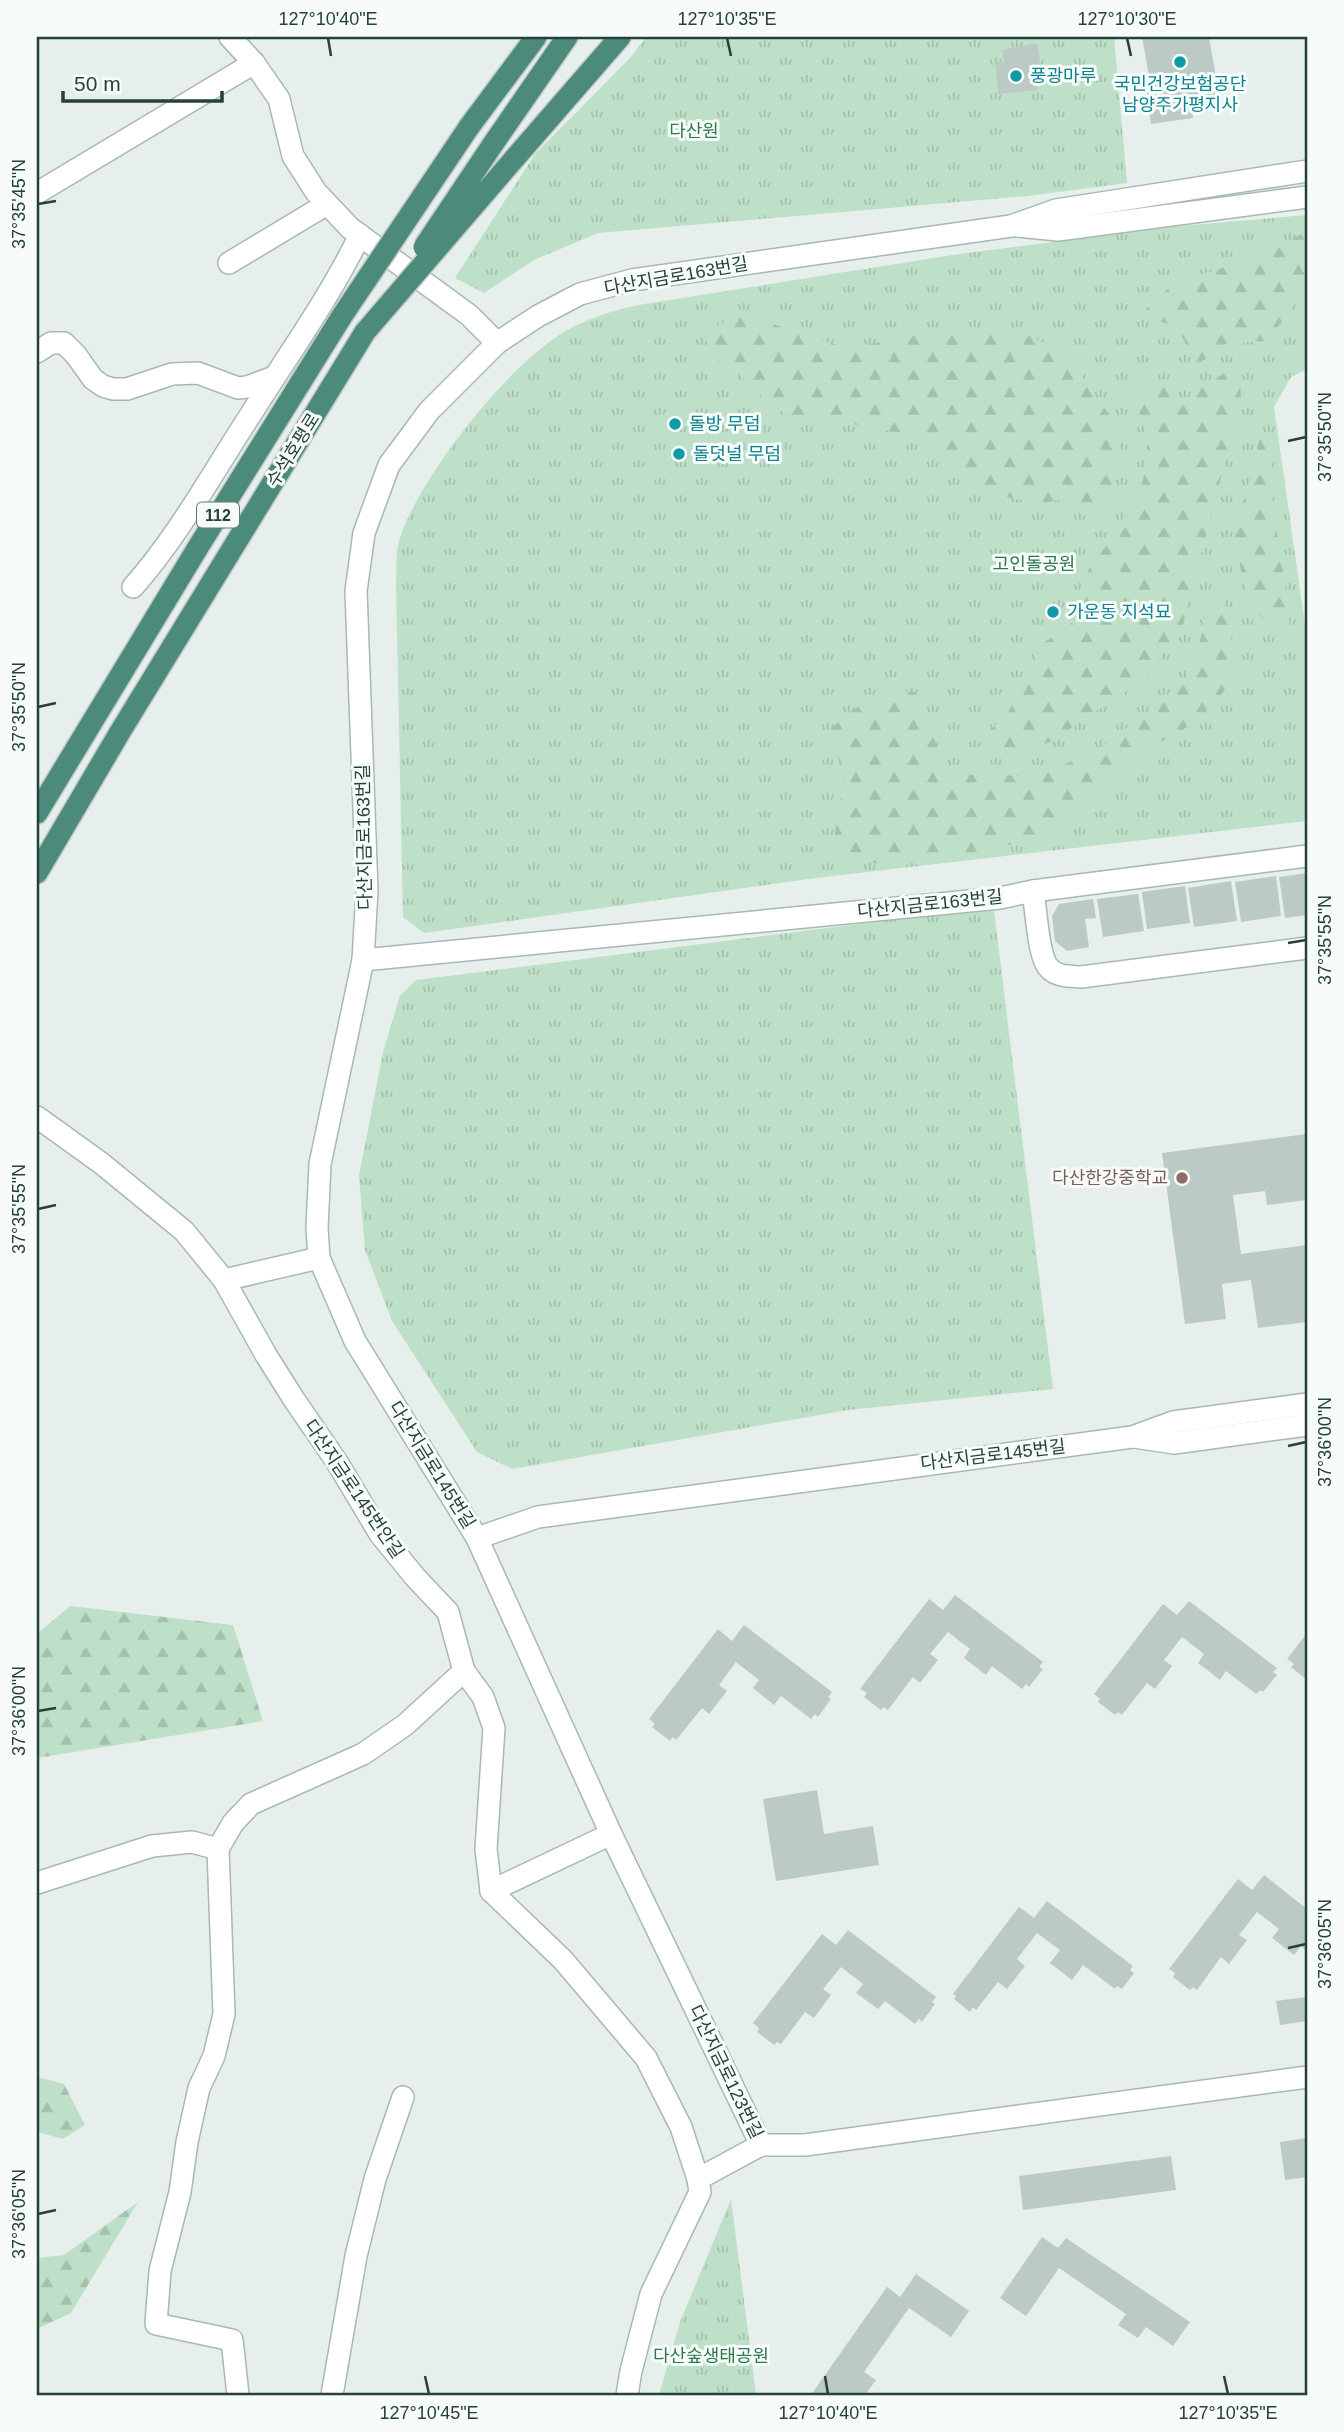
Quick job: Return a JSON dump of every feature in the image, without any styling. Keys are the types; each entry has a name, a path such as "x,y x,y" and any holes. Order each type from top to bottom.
{"highway":[{"name":"수석호평로","path":"37,813 342,316 470,127 536,37"},
{"name":"수석호평로","path":"37,873 120,732 365,332 567,37"},
{"path":"365,332 620,37"}],"street":[{"path":"230,37 254,63 279,99 293,156 316,192 350,228 469,315 497,343"},
{"path":"37,193 254,63"},
{"name":"다산지금로163번길","path":"1307,171 1056,210 1011,226 632,280 580,294 538,316 497,343 429,411 389,466 364,533 356,591 367,891 363,960 1000,898 1033,891 1307,856"},
{"name":"다산지금로163번길","path":"1011,226 1058,230 1307,197"},
{"path":"229,263 327,204"},
{"path":"133,587 169,542 346,263 360,235"},
{"path":"37,352 51,343 64,343 93,379 113,389 127,389 156,377 172,374 198,373 239,387 274,377"},
{"path":"1033,891 1043,956 1048,967 1060,975 1081,977 1307,948"},
{"name":"다산지금로145번길","path":"363,960 320,1164 317,1227 319,1258 355,1341 477,1538 538,1517 1132,1437 1173,1422 1307,1404"},
{"name":"다산지금로145번안길","path":"37,1117 100,1163 184,1231 224,1280 266,1356 337,1462 380,1534 448,1612 464,1671 483,1697 494,1728 486,1849 491,1891"},
{"path":"224,1280 319,1258"},
{"name":"다산지금로145번길","path":"1132,1437 1174,1443 1307,1425"},
{"name":"다산지금로123번길","path":"477,1538 611,1834 761,2146 805,2145 1307,2077"},
{"path":"238,2395 232,2340 156,2324 160,2271 180,2192 187,2142 199,2088 214,2056 224,2014 218,1849 233,1823 251,1804 363,1755 405,1725 464,1671"},
{"path":"611,1834 491,1891 563,1960 646,2058 681,2127 698,2179 697,2200 652,2294 627,2395"},
{"path":"37,1883 152,1846 192,1842 218,1849"},
{"path":"332,2395 356,2256 375,2179 403,2098"},
{"path":"698,2179 761,2146"}],"green space":[{"name":"다산원","path":"646,37 1114,37 1127,183 1028,196 598,233 534,260 484,293 455,278 535,154 631,57"},
{"name":"고인돌공원","path":"1307,215 1307,369 1291,377 1274,407 1307,638 1307,821 816,878 424,933 403,917 396,585 398,543 426,484 468,424 518,369 542,348 583,322 644,304 959,254 1171,227"},
{"path":"1307,231 1307,294 1297,300 1282,322 1264,341 1217,345 1209,357 1197,364 1176,326 1158,321 1143,312 1174,283 1228,266"},
{"path":"751,314 781,327 847,348 932,333 981,328 1017,331 1071,355 1092,395 1112,417 1121,441 1115,484 1103,508 1086,516 1058,500 1039,504 984,492 970,474 942,457 930,444 908,434 846,423 817,423 795,419 773,407 732,368 712,358 706,340 719,324"},
{"path":"1225,373 1240,381 1241,399 1183,625 1145,679 1050,742 1028,750 1001,750 985,746 987,733 1009,711 1043,643 1070,626 1078,609 1080,589 1093,560 1118,533 1143,480 1147,436 1134,402 1136,386 1149,381 1168,379 1180,399 1194,396 1201,387"},
{"path":"1261,430 1270,456 1273,504 1290,630 1275,633 1252,607 1242,576 1234,534"},
{"path":"1214,595 1225,601 1231,632 1234,680 1198,721 1152,747 1049,834 954,857 879,864 840,857 833,845 844,780 830,729 865,701 892,690 915,692 929,716 937,747 947,765 971,775 1007,775 1034,779 1099,748 1167,699 1195,662 1205,619"},
{"path":"987,908 994,911 1053,1389 848,1410 512,1469 477,1452 392,1321 365,1250 359,1176 383,1052 400,996 416,980"},
{"path":"70,1606 233,1625 263,1721 37,1758 37,1634"},
{"path":"37,2077 64,2084 85,2125 63,2139 37,2132"},
{"name":"다산숲생태공원","path":"731,2199 756,2395 659,2395 680,2322"},
{"path":"138,2202 71,2313 37,2329 37,2258 64,2255"}],"building":[{"name":"국민건강보험공단 남양주가평지사","path":"1142,37 1209,37 1221,107 1192,112 1193,118 1151,124 1146,87 1151,87"},
{"name":"풍광마루","path":"1037,43 1041,68 1035,69 1037,90 998,94 995,62 1004,61 1002,50"},
{"path":"1307,873 1307,915 1285,918 1279,877"},
{"path":"1276,876 1281,916 1241,922 1235,882"},
{"path":"1231,881 1237,921 1194,927 1188,888"},
{"path":"1185,886 1190,923 1147,929 1142,892"},
{"path":"1138,894 1144,931 1103,937 1097,899"},
{"path":"1093,899 1096,918 1085,919 1089,947 1067,951 1055,941 1052,916 1059,904"},
{"path":"1307,1134 1307,1200 1267,1205 1265,1191 1233,1195 1241,1254 1307,1245 1307,1322 1258,1328 1251,1280 1222,1284 1226,1319 1185,1324 1162,1153"},
{"path":"955,1595 1043,1662 1039,1667 1043,1669 1029,1687 1026,1684 1022,1689 992,1666 986,1675 964,1658 970,1649 948,1632 930,1654 938,1660 920,1683 913,1677 888,1710 884,1707 881,1710 864,1697 867,1693 860,1689 929,1599 943,1610"},
{"path":"1189,1601 1277,1668 1273,1672 1277,1675 1263,1692 1260,1690 1256,1694 1226,1671 1220,1680 1198,1663 1204,1654 1182,1637 1164,1660 1172,1666 1155,1689 1147,1683 1122,1715 1118,1712 1115,1715 1098,1702 1100,1699 1094,1694 1163,1604 1177,1615"},
{"path":"744,1625 832,1692 828,1697 831,1699 818,1717 815,1714 811,1719 781,1696 774,1705 753,1688 759,1680 736,1662 719,1685 727,1691 709,1714 702,1708 676,1740 673,1737 670,1741 652,1727 655,1724 649,1719 718,1629 732,1641"},
{"path":"1307,1633 1307,1680 1291,1667 1294,1664 1287,1659"},
{"path":"817,1790 824,1834 873,1826 879,1865 776,1881 763,1799"},
{"path":"1264,1875 1307,1909 1307,1951 1301,1946 1294,1955 1272,1938 1279,1929 1257,1912 1239,1935 1247,1940 1229,1964 1221,1957 1197,1990 1193,1987 1190,1990 1173,1977 1175,1973 1169,1969 1238,1879 1252,1890"},
{"path":"1047,1901 1133,1966 1130,1970 1134,1973 1122,1989 1117,1986 1115,1989 1083,1965 1072,1980 1050,1963 1060,1950 1037,1933 1017,1959 1025,1966 1007,1989 998,1982 976,2010 973,2007 970,2012 954,1999 956,1996 953,1994 1019,1907 1034,1918"},
{"path":"848,1930 936,1997 932,2002 935,2004 922,2022 919,2019 915,2024 885,2001 878,2009 856,1993 863,1984 841,1967 823,1989 831,1995 814,2018 805,2012 781,2044 777,2042 774,2045 757,2032 759,2028 753,2023 822,1934 836,1945"},
{"path":"1307,1997 1307,2021 1280,2025 1276,2001"},
{"path":"1307,2138 1307,2177 1285,2180 1280,2142"},
{"path":"1171,2156 1176,2190 1023,2210 1019,2176"},
{"path":"1042,2237 1058,2248 1066,2238 1190,2322 1173,2346 1146,2327 1138,2338 1118,2325 1126,2314 1059,2268 1026,2316 1000,2298"},
{"path":"916,2274 969,2311 951,2337 909,2308 864,2372 876,2380 865,2395 811,2395 887,2287 900,2297"}],"place":[{"name":"국민건강보험공단 남양주가평지사","path":"1180,62"},
{"name":"풍광마루","path":"1016,76"},
{"name":"돌방 무덤","path":"675,424"},
{"name":"돌덧널 무덤","path":"679,454"},
{"name":"가운동 지석묘","path":"1053,612"},
{"name":"다산한강중학교","path":"1182,1178"}]}
